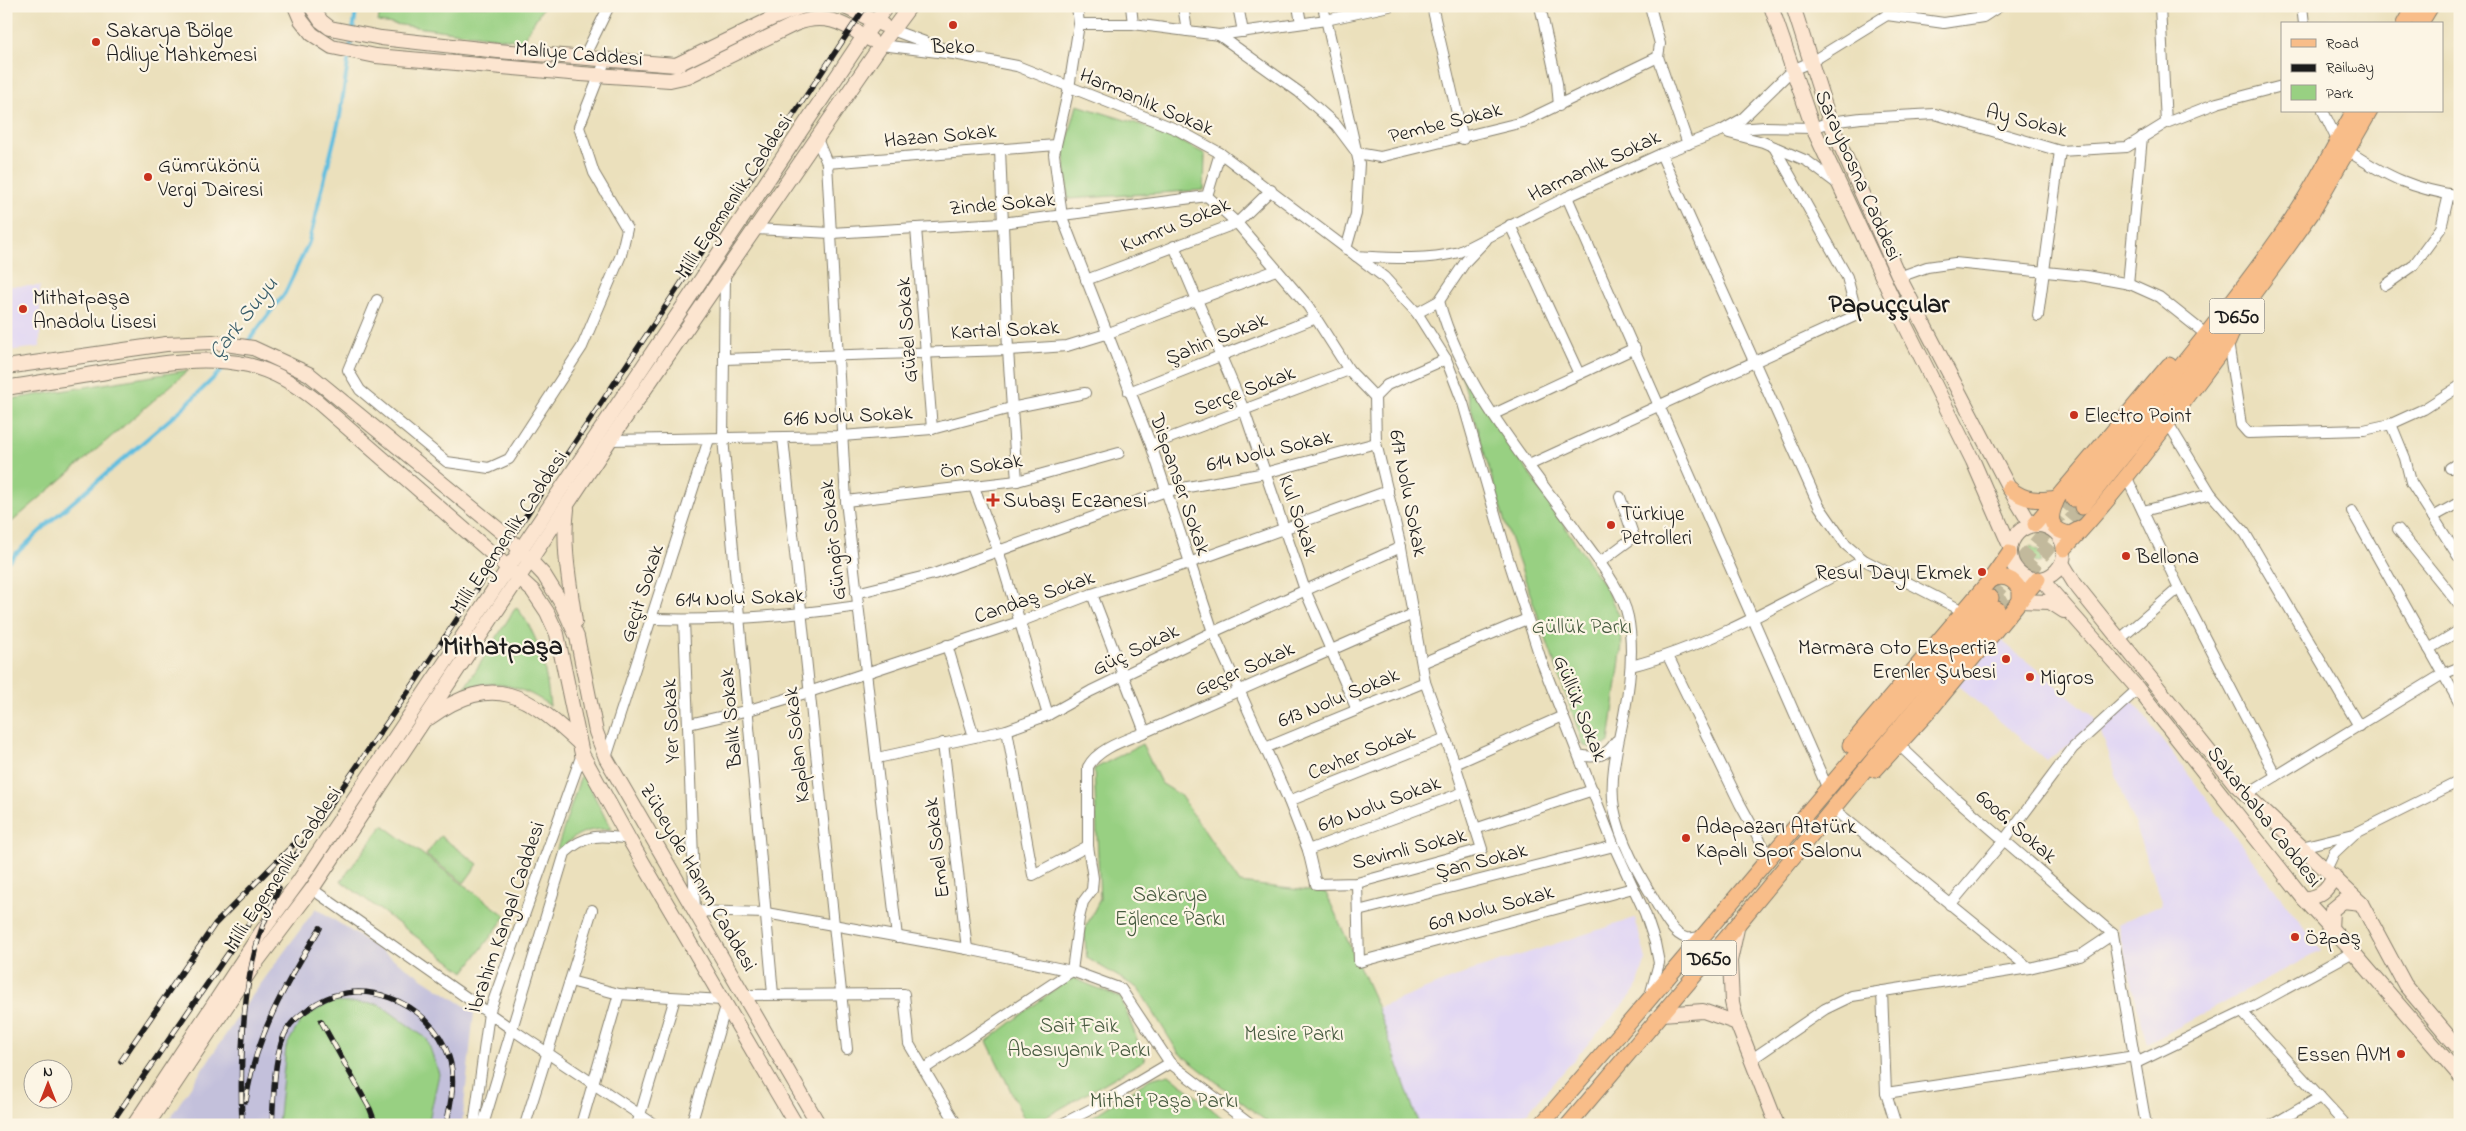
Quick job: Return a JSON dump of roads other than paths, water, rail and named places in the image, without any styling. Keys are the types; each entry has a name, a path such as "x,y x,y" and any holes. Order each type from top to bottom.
{"main road":[{"name":"Maliye Caddesi","path":"294,6 301,20 312,34 332,47 376,56 600,76 679,79 795,24 816,18 842,23 881,45"},
{"name":"Maliye Caddesi","path":"311,6 321,21 330,28 381,38 605,61 676,65 773,18 804,6"},
{"path":"843,6 892,30 910,6"},
{"path":"875,21 887,6"},
{"name":"Saraybosna Caddesi","path":"1771,6 1813,128 1902,319 1973,461 2010,549"},
{"name":"Saraybosna Caddesi","path":"1793,6 1830,122 1899,277 2009,488 2033,525"},
{"path":"2405,22 2414,6"},
{"path":"2421,22 2431,6"},
{"name":"Milli Egemenlik Caddesi","path":"134,1125 875,21"},
{"name":"Milli Egemenlik Caddesi","path":"147,1125 252,968 312,889 610,440 892,30"},
{"path":"1541,1125 1646,1004 1830,784 1841,756 1990,580 2010,549 2017,532 2033,525 2071,501 2216,321 2284,231 2343,145 2354,112"},
{"name":"D650","path":"2071,501 2239,313 2311,214 2343,145 2369,112"},
{"path":"1847,789 1869,777 1899,745 2040,579 2057,571 2063,556 2168,423 2228,342 2239,313"},
{"path":"2087,525 2070,534 2061,532 2052,523 2050,514 2071,501 2160,374 2216,321"},
{"name":"Zübeyde Hanım Caddesi","path":"6,366 166,344 212,342 253,348 292,364 326,386 509,538 531,560 562,604 577,638"},
{"name":"Zübeyde Hanım Caddesi","path":"6,388 144,366 192,361 215,360 262,369 290,381 318,402 532,591 547,612 557,634 580,748 629,839 796,1125"},
{"path":"2009,488 2028,499 2038,501 2071,501"},
{"name":"Zübeyde Hanım Caddesi","path":"567,505 564,528 577,638 596,732 606,758 819,1125"},
{"path":"2033,525 2049,527 2055,531 2063,542 2063,556"},
{"path":"2010,549 2016,570 2023,576 2040,579"},
{"name":"Sakarbaba Caddesi","path":"2063,556 2076,584 2245,795 2361,903 2405,985 2460,1050"},
{"path":"1990,580 1999,576 2011,579 2020,590 2020,601"},
{"name":"Sakarbaba Caddesi","path":"2040,579 2138,689 2304,899 2353,952 2460,1076"},
{"path":"2020,601 2050,602 2081,623"},
{"name":"D650","path":"1568,1125 1738,924 1994,604 1830,784"},
{"name":"Zübeyde Hanım Caddesi","path":"422,722 453,701 481,694 504,693 530,702 580,748"},
{"path":"2304,899 2320,896 2329,887 2330,873"},
{"path":"2331,929 2332,910 2343,901 2361,903"},
{"path":"1738,924 1730,961 1732,1002 1737,1023 1777,1125"},
{"path":"1662,1014 1703,1011 1737,1023"}],"street":[{"path":"584,59 610,6"},
{"name":"Dispanser Sokak","path":"1077,6 1079,24 1069,88 1054,154 1062,217 1106,334 1151,444 1188,563 1213,632 1289,801 1308,850 1316,884"},
{"path":"1131,6 1133,24"},
{"path":"1184,6 1187,31"},
{"path":"1238,6 1243,32"},
{"path":"1298,6 1301,23"},
{"path":"1323,6 1359,163 1356,214 1346,249"},
{"path":"1079,24 1133,24 1219,35 1326,20 1389,6"},
{"path":"1432,6 1463,138"},
{"path":"1540,6 1557,83 1559,106"},
{"path":"1650,6 1660,44 1658,57 1688,144"},
{"path":"1792,70 1811,62 1888,10 1944,23 1983,17 2000,6"},
{"path":"2160,6 2166,123"},
{"path":"2302,6 2304,22"},
{"name":"Harmanlık Sokak","path":"892,30 954,54"},
{"path":"1219,35 1299,92 1336,125 1357,153"},
{"name":"Harmanlık Sokak","path":"881,45 954,54 1017,66 1178,130 1220,153 1271,190 1354,256 1384,276 1417,313"},
{"name":"Pembe Sokak","path":"1357,153 1380,157 1524,122 1658,57"},
{"path":"377,300 348,370 360,390 448,462 489,468 509,459 582,347 621,255 627,229 594,173 579,127 605,61"},
{"name":"Harmanlık Sokak","path":"1354,256 1393,259 1442,257 1486,240 1510,225 1567,197 1742,119 1792,70"},
{"name":"Ay Sokak","path":"1813,128 1830,122 1935,114 2060,151 2127,146 2166,123 2217,103 2281,86"},
{"path":"2324,112 2343,145 2386,176 2427,191 2460,196"},
{"name":"Harmanlık Sokak","path":"1721,130 1765,127 1813,128"},
{"path":"1721,130 1774,146 1807,160 1840,186"},
{"path":"2128,284 2142,137"},
{"name":"Güngör Sokak","path":"817,139 827,163 846,501 897,937"},
{"name":"Hazan Sokak","path":"827,163 1056,145"},
{"path":"1529,465 1857,315 1847,278 1774,146"},
{"path":"1000,149 1008,350 1017,481"},
{"path":"2038,316 2060,151"},
{"path":"1220,153 1207,196 1238,223 1316,318 1350,370 1375,397 1387,385 1446,359"},
{"path":"1661,154 1819,506 1846,545 1864,560 1963,611"},
{"name":"Kumru Sokak","path":"1086,280 1238,223 1271,190"},
{"path":"2386,285 2413,266 2441,228 2449,194"},
{"name":"Zinde Sokak","path":"754,229 831,233 1002,223 1062,217 1207,196"},
{"path":"1567,197 1830,784"},
{"path":"1510,225 1579,374"},
{"name":"Güzel Sokak","path":"916,228 932,429"},
{"name":"Harmanlık Sokak","path":"1439,302 1455,277 1486,240"},
{"name":"Kul Sokak","path":"1174,246 1244,410 1305,590 1357,710"},
{"path":"1442,257 1453,264 1455,277"},
{"path":"1384,276 1393,259"},
{"path":"1899,277 1927,267 1955,263 2086,276 2128,284 2159,297 2203,332"},
{"name":"Kartal Sokak","path":"724,359 839,356 926,351 1008,350 1067,346 1106,334 1276,270"},
{"path":"723,438 725,274"},
{"path":"1417,313 1439,302"},
{"name":"Güllük Sokak","path":"1439,302 1446,326 1462,363 1529,465 1611,577 1628,616 1631,666 1613,781 1614,808 1624,840 1641,877 1672,928 1686,938 1702,937"},
{"name":"Güllük Sokak","path":"1417,313 1446,359 1464,403 1527,619 1614,846 1653,935 1659,963 1646,1004"},
{"name":"Şahin Sokak","path":"1129,392 1316,318"},
{"path":"2228,342 2242,425 2248,433 2364,430 2390,424 2424,409 2460,386"},
{"path":"1494,414 1635,348"},
{"name":"Serçe Sokak","path":"1151,444 1350,370"},
{"name":"616 Nolu Sokak","path":"610,440 842,436 932,429 1011,408 1085,393"},
{"name":"617 Nolu Sokak","path":"1375,397 1376,443 1401,547 1425,682 1455,764 1482,849"},
{"path":"2168,423 2211,494 2245,533 2358,726"},
{"path":"2390,424 2405,458 2411,482 2458,556 2460,555"},
{"name":"Balık Sokak","path":"723,438 749,710 773,994"},
{"name":"Kaplan Sokak","path":"783,438 847,1049"},
{"name":"Geçit Sokak","path":"606,758 710,439"},
{"name":"614 Nolu Sokak","path":"856,593 934,574 1166,491 1265,473 1376,443"},
{"name":"Ön Sokak","path":"846,501 1017,481 1119,453"},
{"path":"2450,468 2460,462"},
{"path":"2126,476 2179,588 2276,776"},
{"path":"974,487 998,550 1048,715"},
{"name":"Candaş Sokak","path":"689,724 749,710 810,692 866,671 1019,622 1092,594 1188,563 1388,491"},
{"path":"2143,511 2211,494"},
{"path":"1600,563 1634,537 1620,497"},
{"path":"2433,517 2460,502"},
{"path":"2352,511 2460,704"},
{"path":"2398,529 2460,606"},
{"name":"Güç Sokak","path":"877,758 1007,730 1048,715 1123,675 1213,632 1401,547"},
{"path":"1631,666 1668,656 1754,617 1864,560"},
{"path":"2120,639 2179,588"},
{"path":"1092,594 1145,732"},
{"name":"614 Nolu Sokak","path":"652,619 684,620 802,615 858,606"},
{"name":"Geçer Sokak","path":"1088,846 1088,767 1092,760 1105,750 1413,614"},
{"name":"613 Nolu Sokak","path":"1422,663 1527,619"},
{"name":"Yer Sokak","path":"684,620 695,910"},
{"path":"2429,649 2460,630"},
{"path":"948,645 974,737"},
{"path":"1668,656 1740,804 1770,857"},
{"path":"2245,795 2443,674 2460,667"},
{"name":"613 Nolu Sokak","path":"1265,748 1425,682"},
{"path":"1950,905 2005,839 2073,748 2138,689"},
{"path":"1455,764 1563,716"},
{"path":"924,1069 1072,971 1079,918 1083,902 1092,890 1093,878 1088,846 1033,875 1007,730"},
{"path":"1580,755 1590,758 1600,757 1611,750 1620,736"},
{"name":"Cevher Sokak","path":"1289,801 1446,738"},
{"name":"Emel Sokak","path":"942,743 966,949"},
{"name":"6006. Sokak","path":"1899,745 1954,797 2113,934"},
{"name":"İbrahim Kangal Caddesi","path":"474,1125 489,1013 580,748"},
{"path":"2301,847 2354,834 2460,781"},
{"path":"1475,829 1593,790"},
{"name":"610 Nolu Sokak","path":"1308,850 1464,792"},
{"path":"1832,808 2029,968"},
{"path":"2330,873 2334,853 2354,834"},
{"name":"İbrahim Kangal Caddesi","path":"483,1125 510,1028 565,853 574,844 592,836 629,839"},
{"name":"Şan Sokak","path":"1358,911 1614,846"},
{"name":"Sevimli Sokak","path":"1316,884 1357,883 1482,849"},
{"path":"1357,883 1358,911"},
{"name":"609 Nolu Sokak","path":"1358,911 1359,962 1633,888"},
{"path":"312,889 510,1028 595,1085 639,1120 655,1125"},
{"path":"526,1125 592,910"},
{"path":"695,910 766,913 966,949 1072,971 1121,988 1170,1063 1252,1125"},
{"path":"1752,1059 1825,1009 1852,996 2029,968 2080,956 2113,934 2146,1125"},
{"path":"1886,1093 2136,1060 2242,1012 2353,952"},
{"path":"570,981 619,994 725,1003 691,1125"},
{"path":"1882,992 1886,1093 1896,1125"},
{"path":"581,1125 595,1085 619,994"},
{"path":"745,995 904,994 909,1044 957,1125"},
{"path":"639,1120 675,998"},
{"path":"2242,1012 2346,1125"},
{"path":"1060,1125 1099,1105 1170,1063"},
{"path":"2272,1125 2320,1096"}],"waterway":[{"name":"Çark Suyu","path":"350,48 357,6"},
{"name":"Çark Suyu","path":"246,344 285,293 309,242 340,116 349,55"},
{"name":"Çark Suyu","path":"6,563 53,519 183,408 226,366"}],"tunnel":[{"path":"1991,598 2073,499"},
{"path":"1997,609 2082,507"}],"railway":[{"path":"110,1125 417,679 866,6"},
{"path":"121,1061 215,924 295,843"},
{"path":"242,1125 241,1078 245,1004 260,934 279,888"},
{"path":"246,1101 250,1077 264,1032 295,969 320,928"},
{"path":"272,1125 279,1049 290,1025 304,1012 326,998 347,993 368,993 389,998 409,1007 426,1020 440,1037 449,1057 452,1074 451,1100 446,1125"},
{"path":"321,1021 370,1109 376,1125"}],"place":[{"name":"Beko","path":"953,25"},
{"name":"Sakarya Bölge Adliye Mahkemesi","path":"96,42"},
{"name":"Gümrükönü Vergi Dairesi","path":"148,177"},
{"name":"Mithatpaşa Anadolu Lisesi","path":"23,309"},
{"name":"Electro Point","path":"2074,415"},
{"name":"Subaşı Eczanesi","path":"993,500"},
{"name":"Türkiye Petrolleri","path":"1611,525"},
{"name":"Bellona","path":"2126,556"},
{"name":"Resul Dayı Ekmek","path":"1982,572"},
{"name":"Marmara Oto Ekspertiz Erenler Şubesi","path":"2006,659"},
{"name":"Migros","path":"2030,677"},
{"name":"Adapazarı Atatürk Kapalı Spor Salonu","path":"1686,838"},
{"name":"Özpaş","path":"2295,937"},
{"name":"Essen AVM","path":"2401,1054"}],"district":[{"name":"Papuççular","path":"1889,303"},
{"name":"Mithatpaşa","path":"503,645"}],"park label":[{"name":"Güllük Parkı","path":"1582,626"},
{"name":"Sakarya Eğlence Parkı","path":"1170,906"},
{"name":"Mesire Parkı","path":"1294,1033"},
{"name":"Sait Faik Abasıyanık Parkı","path":"1079,1037"},
{"name":"Mithat Paşa Parkı","path":"1164,1100"}]}
